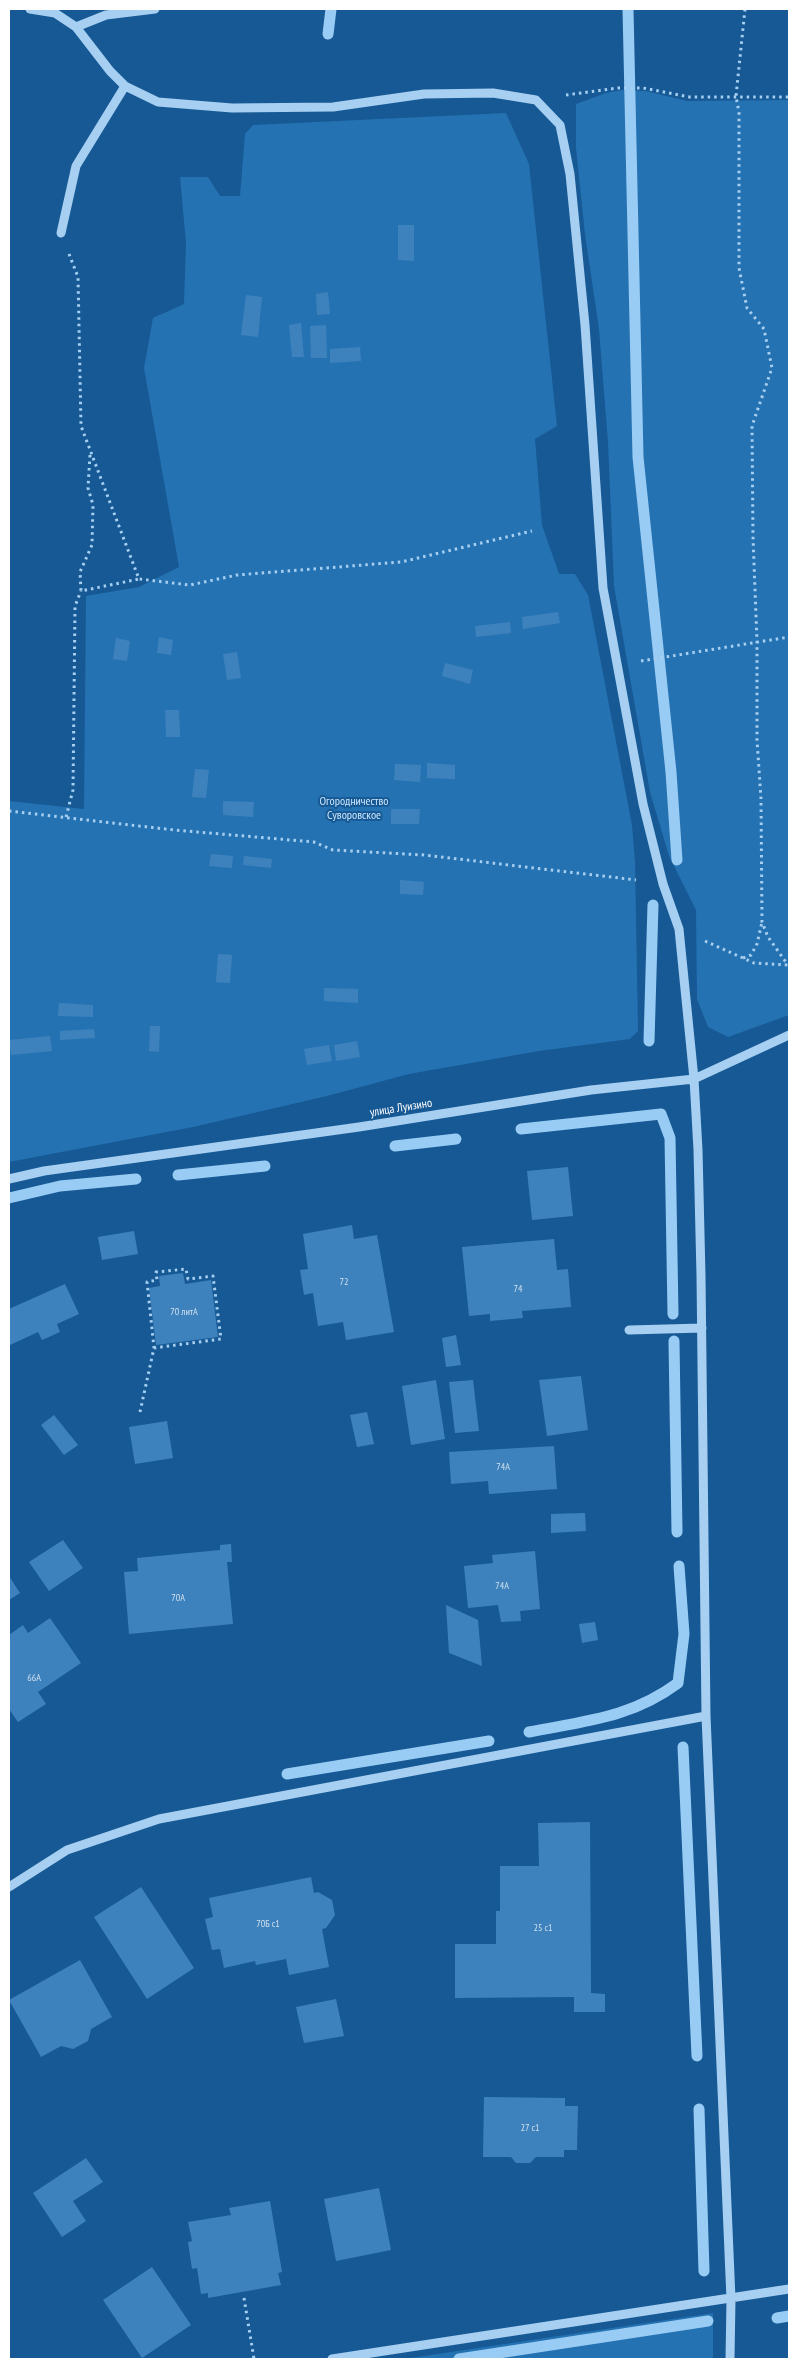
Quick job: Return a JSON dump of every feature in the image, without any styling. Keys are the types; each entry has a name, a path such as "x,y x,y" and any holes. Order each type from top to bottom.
{"street":[{"path":"30,9 55,13 76,27 110,71 125,86 158,102 232,108 333,107 424,94 493,93 536,100 560,125 570,174 585,324 603,588 643,804 663,884 679,930 694,1079 698,1150 702,1328 706,1716 731,2299 730,2359"},
{"path":"76,27 106,15 155,9"},
{"path":"61,233 76,166 125,86"},
{"name":"улица Луизино","path":"9,1180 44,1171 359,1127 591,1090 694,1079 789,1035"},
{"path":"629,1330 702,1328"},
{"path":"9,1887 67,1850 159,1819 706,1716"},
{"path":"332,2359 789,2289"}],"path":[{"path":"742,958 752,955 757,944 762,922 762,799 757,740 758,642 753,537 752,426 772,368 764,329 747,308 739,268 739,114 736,97 745,9"},
{"path":"536,100 618,88 643,88 690,96 789,97"},
{"path":"61,233 78,277 81,426 139,579"},
{"path":"66,817 73,790 75,606 81,591 80,572 92,545 93,505 88,488 90,453"},
{"path":"81,591 139,579 190,585 237,575 401,562 532,531"},
{"path":"648,660 789,637"},
{"path":"9,811 174,830 314,842 333,850 424,855 527,868 606,875 663,884"},
{"path":"762,922 768,937 789,965"},
{"path":"679,930 754,963 789,965"},
{"path":"140,1412 154,1348 147,1282 157,1280 156,1272 163,1269 186,1269 188,1279 213,1276 221,1339 154,1348"},
{"path":"244,2298 254,2359"}],"green space":[{"path":"623,90 646,91 687,101 789,100 789,1015 728,1037 708,1027 697,999 696,910 669,856 650,792 614,586 608,442 599,329 585,234 576,148 576,104 606,93"},
{"name":"Огородничество Суворовское","path":"506,113 529,164 557,426 535,439 542,525 559,574 575,574 588,595 632,825 635,862 638,1031 630,1039 539,1051 409,1074 327,1096 193,1127 9,1162 9,801 84,809 86,596 139,587 179,567 144,368 153,318 184,304 186,243 180,177 208,177 220,196 240,196 245,134 253,125"},
{"path":"713,2313 713,2359 404,2359"}],"building":[{"path":"398,225 414,225 414,261 398,260"},
{"path":"328,292 330,314 317,315 316,294"},
{"path":"246,295 262,297 258,337 241,335"},
{"path":"301,323 304,357 292,357 289,325"},
{"path":"326,325 327,358 311,358 310,326"},
{"path":"360,347 361,361 330,363 330,349"},
{"path":"558,612 560,623 523,629 522,617"},
{"path":"510,622 511,633 476,637 475,626"},
{"path":"159,637 173,640 171,655 157,653"},
{"path":"116,638 130,641 127,661 113,659"},
{"path":"237,652 241,678 227,680 223,654"},
{"path":"445,663 473,670 470,684 442,676"},
{"path":"165,710 179,710 180,737 166,737"},
{"path":"427,763 455,765 455,779 427,778"},
{"path":"395,764 421,765 420,782 394,780"},
{"path":"195,769 209,770 206,798 192,797"},
{"path":"223,801 254,802 253,817 223,815"},
{"path":"391,809 420,809 419,824 391,824"},
{"path":"211,854 233,856 232,868 209,866"},
{"path":"244,856 272,859 271,868 243,865"},
{"path":"400,880 424,882 423,895 400,894"},
{"path":"218,954 232,955 230,983 216,982"},
{"path":"324,988 358,989 358,1003 324,1001"},
{"path":"59,1003 93,1005 93,1017 58,1016"},
{"path":"150,1026 160,1026 159,1052 149,1051"},
{"path":"94,1029 95,1038 60,1040 60,1031"},
{"path":"50,1036 52,1051 11,1055 9,1040"},
{"path":"357,1041 360,1057 336,1061 334,1045"},
{"path":"329,1045 332,1061 307,1065 304,1049"},
{"path":"568,1167 573,1216 532,1220 527,1171"},
{"path":"352,1225 354,1239 377,1235 394,1332 346,1340 343,1322 318,1326 313,1293 304,1295 300,1270 308,1269 303,1234"},
{"path":"134,1231 138,1254 102,1260 98,1237"},
{"path":"554,1239 557,1270 568,1269 571,1307 522,1311 523,1318 490,1321 490,1314 469,1316 462,1247"},
{"path":"183,1273 185,1284 211,1280 218,1337 156,1345 149,1288 160,1286 159,1276"},
{"path":"65,1284 79,1314 57,1324 60,1332 42,1340 38,1332 10,1345 9,1309"},
{"path":"456,1335 461,1365 446,1367 442,1338"},
{"path":"581,1376 588,1430 547,1436 539,1380"},
{"path":"436,1380 445,1439 411,1445 402,1386"},
{"path":"473,1380 479,1431 455,1433 449,1382"},
{"path":"367,1412 374,1444 357,1447 350,1415"},
{"path":"54,1415 78,1445 64,1455 41,1425"},
{"path":"167,1421 173,1458 135,1464 129,1427"},
{"path":"554,1446 557,1489 489,1494 488,1481 451,1484 449,1452"},
{"path":"585,1513 586,1531 551,1533 551,1514"},
{"path":"63,1540 83,1568 49,1591 29,1562"},
{"path":"231,1544 232,1562 227,1562 233,1624 129,1634 124,1572 138,1571 137,1558 220,1550 220,1545"},
{"path":"535,1551 540,1609 520,1611 521,1621 501,1622 498,1605 468,1608 464,1566 493,1563 492,1555"},
{"path":"9,1576 20,1593 9,1600"},
{"path":"446,1605 478,1620 482,1666 449,1653"},
{"path":"50,1618 81,1663 38,1692 46,1704 18,1722 9,1709 9,1635 23,1625 28,1633"},
{"path":"595,1622 598,1640 582,1643 579,1624"},
{"path":"590,1822 591,1993 605,1994 605,2012 574,2012 574,1997 455,1998 455,1944 496,1944 496,1911 500,1911 500,1866 539,1866 538,1823"},
{"path":"311,1877 314,1893 318,1892 332,1900 335,1915 326,1928 322,1929 329,1967 289,1975 286,1959 256,1965 255,1961 224,1968 220,1949 212,1950 205,1919 213,1917 209,1898"},
{"path":"141,1887 194,1968 147,1999 94,1917"},
{"path":"80,1960 112,2017 91,2029 88,2041 73,2049 61,2046 41,2057 9,2000"},
{"path":"336,1999 344,2036 304,2043 296,2007"},
{"path":"484,2097 565,2098 565,2106 578,2106 577,2150 564,2150 564,2157 536,2157 530,2163 516,2163 511,2157 483,2157"},
{"path":"86,2158 103,2182 73,2201 86,2221 62,2237 33,2193"},
{"path":"379,2188 391,2250 336,2261 324,2199"},
{"path":"270,2201 282,2272 278,2273 281,2285 208,2298 208,2293 201,2294 197,2268 192,2269 188,2242 192,2241 188,2222 231,2215 229,2208"},
{"path":"152,2267 191,2325 142,2358 103,2300"}],"waterway":[{"path":"328,34 331,9"},
{"path":"628,9 638,457 671,772 677,860"},
{"path":"649,1041 653,905"},
{"path":"521,1129 661,1114 670,1138 673,1314"},
{"path":"395,1146 456,1139"},
{"path":"178,1175 265,1166"},
{"path":"9,1198 60,1186 136,1179"},
{"path":"674,1341 677,1532"},
{"path":"529,1732 588,1721 625,1711 643,1704 678,1683 684,1634 679,1566"},
{"path":"287,1774 489,1741"},
{"path":"683,1747 697,2056"},
{"path":"699,2109 704,2271"},
{"path":"777,2318 789,2316"},
{"path":"459,2359 708,2321"}]}
